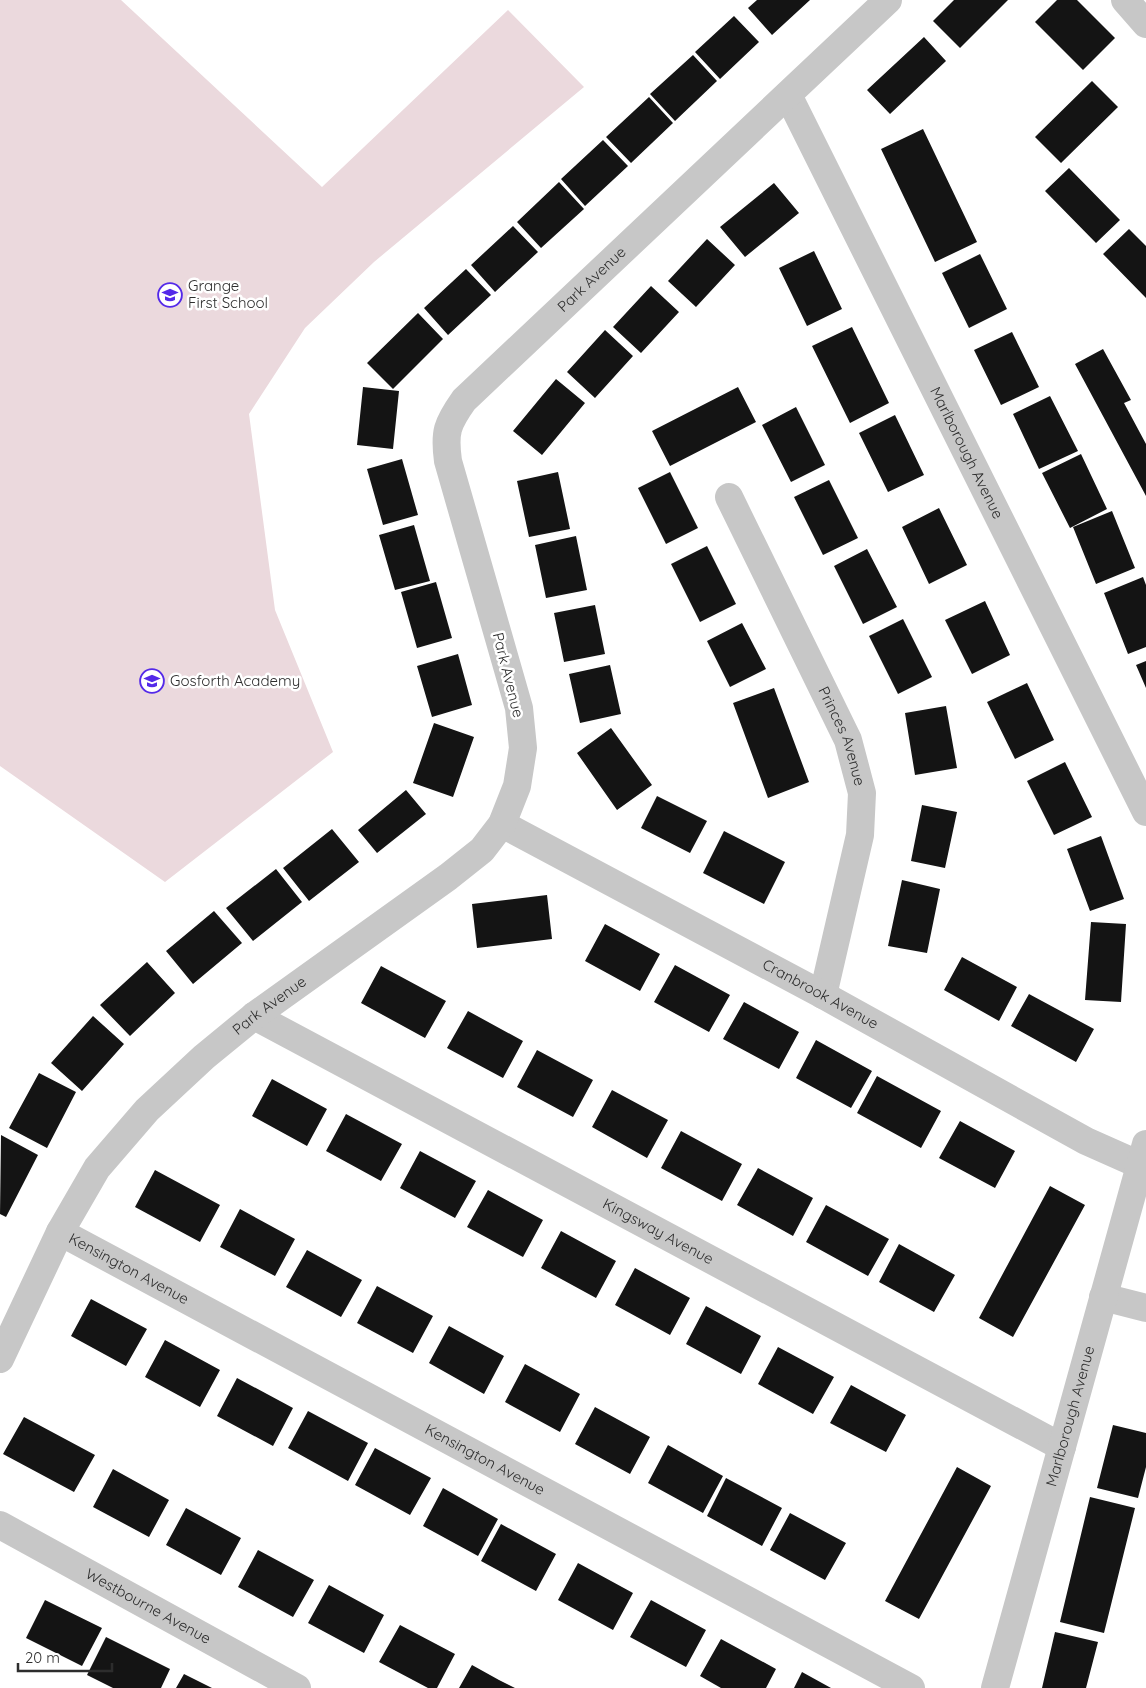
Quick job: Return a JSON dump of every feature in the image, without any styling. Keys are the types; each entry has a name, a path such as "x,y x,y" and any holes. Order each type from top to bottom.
{"street":[{"name":"Park Avenue","path":"0,1359 60,1232 97,1168 147,1110 204,1057 254,1016 448,877 482,850 502,824 517,786 523,748 519,708 448,461 446,440 450,419 464,400 888,0"},
{"path":"1125,0 1146,24"},
{"name":"Marlborough Avenue","path":"788,95 1146,812"},
{"name":"Princes Avenue","path":"729,496 848,740 862,793 860,835 823,995"},
{"name":"Cranbrook Avenue","path":"502,824 823,995 1086,1141 1143,1155"},
{"name":"Kingsway Avenue","path":"254,1016 1062,1447"},
{"name":"Marlborough Avenue","path":"995,1688 1143,1155"},
{"name":"Kensington Avenue","path":"60,1232 911,1688"},
{"path":"1104,1297 1146,1308"},
{"name":"Westbourne Avenue","path":"0,1525 297,1688"}],"shaded area":[{"name":"Grange First School","path":"0,0 121,0 322,187 508,10 584,87 374,262 305,328 249,414 275,610 333,752 165,882 0,766"}],"building":[{"path":"757,0 810,0 772,35 748,8"},
{"path":"954,0 1008,0 960,48 933,21"},
{"path":"1057,0 1077,0 1115,38 1083,70 1035,22"},
{"path":"734,16 759,42 720,79 695,52"},
{"path":"924,37 946,61 890,114 867,90"},
{"path":"693,55 717,81 675,121 650,94"},
{"path":"1092,81 1118,107 1061,163 1035,137"},
{"path":"649,97 673,123 631,163 606,137"},
{"path":"923,129 977,242 935,262 881,149"},
{"path":"603,140 628,166 585,206 561,179"},
{"path":"1069,168 1120,220 1096,243 1045,191"},
{"path":"559,182 584,209 541,248 517,222"},
{"path":"774,183 799,213 745,257 720,227"},
{"path":"513,226 538,252 495,292 471,265"},
{"path":"1129,229 1146,246 1146,298 1103,254"},
{"path":"707,239 735,265 696,307 668,281"},
{"path":"814,251 842,309 807,326 779,268"},
{"path":"980,254 1007,309 969,328 942,273"},
{"path":"466,269 491,295 448,335 424,308"},
{"path":"651,286 679,312 641,353 613,327"},
{"path":"418,313 443,339 393,389 367,363"},
{"path":"852,327 889,403 850,423 812,346"},
{"path":"605,330 633,356 595,398 567,372"},
{"path":"1012,332 1039,387 1001,405 974,350"},
{"path":"1103,349 1131,400 1124,403 1146,444 1146,496 1075,364"},
{"path":"556,379 585,403 542,455 513,431"},
{"path":"363,387 399,391 393,449 357,445"},
{"path":"738,387 756,422 670,466 652,431"},
{"path":"1050,396 1078,451 1039,469 1013,414"},
{"path":"796,407 825,465 791,482 762,425"},
{"path":"895,415 924,475 888,492 859,433"},
{"path":"1081,454 1107,509 1070,528 1042,473"},
{"path":"402,459 418,515 383,525 367,469"},
{"path":"558,472 570,529 529,537 517,481"},
{"path":"670,472 698,528 666,544 638,488"},
{"path":"829,480 858,538 823,555 794,497"},
{"path":"939,508 967,565 929,584 902,527"},
{"path":"1112,511 1135,568 1096,584 1073,527"},
{"path":"414,525 430,581 395,590 379,535"},
{"path":"576,536 587,590 546,598 535,545"},
{"path":"707,546 736,604 700,622 671,564"},
{"path":"867,549 897,607 863,624 834,566"},
{"path":"1143,577 1146,585 1146,647 1128,654 1104,593"},
{"path":"436,582 452,638 417,648 401,592"},
{"path":"985,601 1010,655 972,674 945,620"},
{"path":"595,605 605,654 564,662 554,613"},
{"path":"903,619 932,677 898,694 869,636"},
{"path":"742,623 766,669 730,687 707,641"},
{"path":"458,654 472,705 432,717 417,666"},
{"path":"1146,661 1146,688 1136,665"},
{"path":"610,665 621,714 580,723 569,674"},
{"path":"1027,683 1054,740 1015,759 987,702"},
{"path":"774,688 809,782 768,798 733,703"},
{"path":"946,706 957,768 915,775 905,713"},
{"path":"434,723 474,737 453,797 413,783"},
{"path":"611,728 652,785 617,810 577,753"},
{"path":"1065,762 1092,817 1054,835 1027,781"},
{"path":"406,790 426,814 377,853 358,830"},
{"path":"657,796 707,821 690,853 641,828"},
{"path":"922,805 957,812 945,868 911,861"},
{"path":"332,829 359,862 309,901 283,868"},
{"path":"724,831 785,862 764,904 703,873"},
{"path":"1101,836 1124,899 1090,911 1067,849"},
{"path":"276,869 302,902 253,941 226,908"},
{"path":"902,880 940,889 927,953 888,946"},
{"path":"547,895 552,939 477,948 472,904"},
{"path":"214,911 242,943 193,984 166,951"},
{"path":"1091,922 1126,924 1121,1002 1085,1000"},
{"path":"605,924 660,954 640,991 585,961"},
{"path":"962,957 1017,987 999,1021 944,990"},
{"path":"147,962 175,993 130,1036 100,1005"},
{"path":"675,965 730,995 709,1032 654,1002"},
{"path":"381,966 446,1001 425,1038 361,1003"},
{"path":"1029,994 1094,1029 1076,1062 1011,1026"},
{"path":"744,1002 799,1032 779,1069 723,1039"},
{"path":"468,1011 523,1041 503,1078 447,1048"},
{"path":"93,1016 124,1044 82,1091 51,1063"},
{"path":"816,1040 872,1071 851,1108 796,1078"},
{"path":"537,1050 593,1080 573,1117 517,1087"},
{"path":"39,1073 76,1092 47,1148 9,1128"},
{"path":"877,1076 941,1111 921,1148 857,1113"},
{"path":"272,1079 327,1109 307,1146 252,1116"},
{"path":"612,1090 668,1120 647,1158 592,1127"},
{"path":"346,1114 402,1144 381,1181 326,1151"},
{"path":"960,1121 1015,1151 995,1188 939,1158"},
{"path":"681,1131 742,1164 722,1201 661,1168"},
{"path":"1,1135 38,1155 6,1217 0,1214"},
{"path":"420,1151 476,1181 455,1218 400,1188"},
{"path":"758,1168 813,1198 793,1236 737,1205"},
{"path":"155,1170 220,1205 200,1242 135,1207"},
{"path":"1050,1186 1085,1205 1013,1337 979,1318"},
{"path":"488,1190 543,1220 523,1257 467,1227"},
{"path":"826,1205 889,1239 868,1276 806,1242"},
{"path":"240,1209 295,1239 275,1276 220,1247"},
{"path":"561,1231 616,1261 596,1298 541,1268"},
{"path":"899,1244 955,1275 934,1312 879,1282"},
{"path":"307,1250 362,1280 341,1317 286,1287"},
{"path":"635,1268 690,1298 670,1335 615,1305"},
{"path":"377,1286 433,1316 413,1353 357,1323"},
{"path":"91,1299 147,1329 126,1366 71,1336"},
{"path":"706,1306 761,1336 741,1374 686,1344"},
{"path":"449,1326 504,1356 484,1394 429,1363"},
{"path":"165,1340 220,1370 200,1407 145,1377"},
{"path":"778,1347 834,1377 813,1414 758,1384"},
{"path":"525,1364 580,1394 560,1432 505,1402"},
{"path":"237,1378 293,1408 273,1446 217,1416"},
{"path":"851,1385 906,1415 886,1452 830,1423"},
{"path":"595,1407 650,1437 630,1474 575,1444"},
{"path":"308,1411 368,1443 348,1481 288,1448"},
{"path":"24,1417 95,1455 74,1492 3,1454"},
{"path":"1113,1425 1146,1433 1146,1467 1138,1498 1097,1488"},
{"path":"668,1445 723,1476 703,1513 648,1483"},
{"path":"375,1448 431,1478 410,1515 355,1485"},
{"path":"957,1467 991,1486 919,1619 885,1601"},
{"path":"113,1469 169,1500 149,1537 93,1507"},
{"path":"726,1478 782,1508 762,1546 707,1516"},
{"path":"443,1488 498,1519 478,1556 423,1526"},
{"path":"1090,1497 1135,1508 1104,1633 1060,1622"},
{"path":"186,1508 241,1538 221,1575 166,1545"},
{"path":"790,1513 846,1543 825,1580 770,1550"},
{"path":"501,1524 556,1554 536,1591 481,1561"},
{"path":"258,1550 314,1580 293,1617 238,1587"},
{"path":"578,1563 633,1593 613,1630 558,1600"},
{"path":"329,1585 384,1615 364,1653 308,1623"},
{"path":"45,1600 102,1628 82,1666 26,1638"},
{"path":"651,1600 706,1630 686,1667 630,1637"},
{"path":"400,1625 455,1654 437,1688 428,1688 379,1662"},
{"path":"1055,1632 1098,1642 1086,1688 1042,1688"},
{"path":"106,1637 170,1669 161,1688 113,1688 87,1675"},
{"path":"721,1639 776,1669 766,1688 721,1688 700,1676"},
{"path":"472,1665 499,1680 515,1688 459,1688"},
{"path":"802,1672 831,1688 794,1688"},
{"path":"184,1674 212,1688 176,1688"}],"place":[{"name":"Grange First School","path":"170,295"},
{"name":"Gosforth Academy","path":"152,681"}]}
